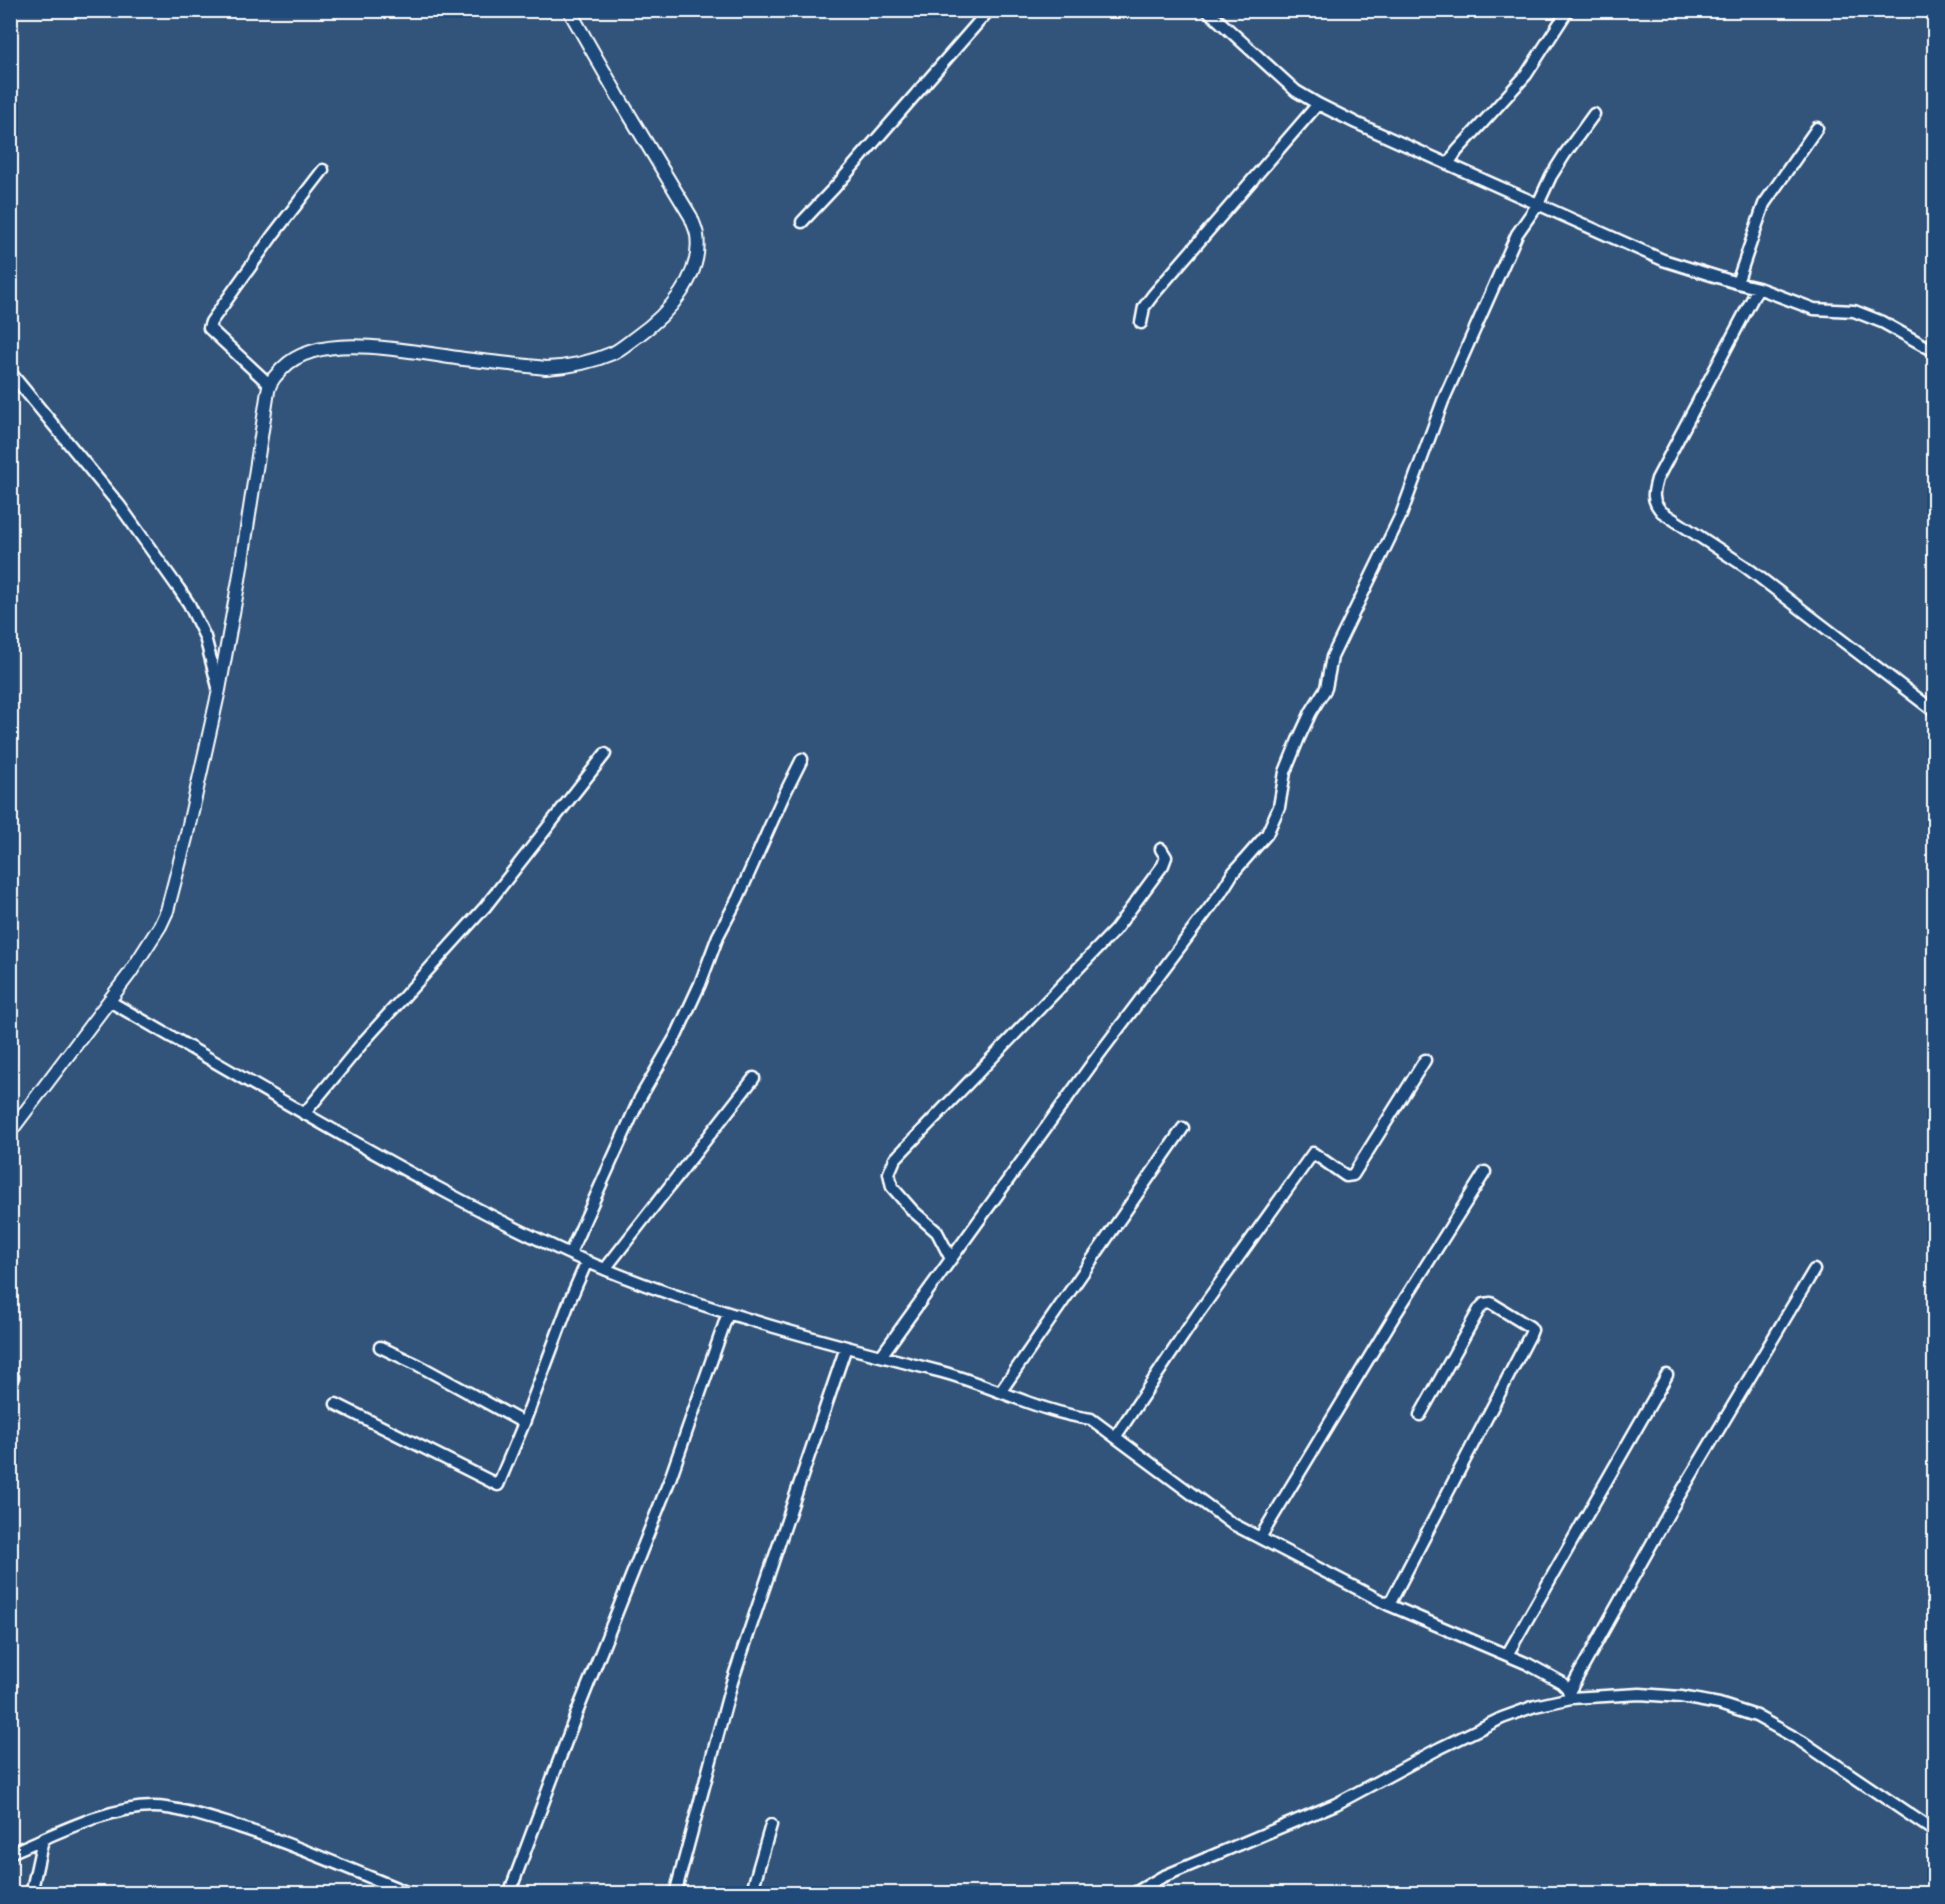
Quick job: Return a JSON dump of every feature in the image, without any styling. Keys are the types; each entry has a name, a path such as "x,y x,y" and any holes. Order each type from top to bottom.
{"street":[{"path":"10,1132 109,1001 146,948 167,911 184,847 219,690 239,580 269,384 296,357 347,346 379,347 546,368 574,366 615,352 653,325 672,304 692,272 697,234 692,217 618,96 569,10"},
{"path":"802,222 988,10"},
{"path":"1207,10 1296,91 1356,123 1664,260 1758,288 1814,309 1854,311 1882,322 1935,351"},
{"path":"1448,164 1457,151 1527,75 1568,10"},
{"path":"1141,323 1144,307 1153,295 1318,104"},
{"path":"881,1356 1094,1061 1220,894 1233,873 1267,834 1279,807 1285,772 1298,740 1326,688 1332,657 1401,515 1443,401 1517,234 1538,204 1551,176 1594,114"},
{"path":"1737,283 1764,204 1817,128"},
{"path":"269,384 209,328 273,235 323,170"},
{"path":"1758,288 1657,479 1653,494 1656,505 1662,512 1746,567 1935,711"},
{"path":"10,372 120,506 189,604 205,637 219,690"},
{"path":"304,1114 345,1063 485,907 604,754"},
{"path":"570,1253 640,1098 677,1034 700,984 718,936 802,759"},
{"path":"951,1259 937,1232 913,1211 892,1187 889,1173 895,1159 1115,930 1163,865 1166,857 1161,849"},
{"path":"109,1001 354,1144 489,1215 605,1269 688,1301 777,1329 965,1378 1069,1416 1091,1419 1231,1523 1389,1605 1555,1678 1564,1684 1570,1695"},
{"path":"1116,1436 1197,1315 1313,1153 1346,1176 1353,1174 1425,1060"},
{"path":"605,1269 754,1078"},
{"path":"1001,1391 1183,1128"},
{"path":"1260,1538 1393,1318 1485,1172"},
{"path":"336,1404 498,1485 587,1261"},
{"path":"1570,1695 1670,1511 1814,1270"},
{"path":"1389,1605 1532,1333 1530,1326 1491,1303 1484,1304 1420,1415"},
{"path":"509,1893 584,1695 670,1479 728,1313"},
{"path":"380,1347 524,1423"},
{"path":"675,1893 732,1682 846,1347"},
{"path":"1506,1655 1667,1375"},
{"path":"1133,1893 1162,1877 1336,1804 1440,1748 1502,1718 1570,1695 1640,1694 1681,1697 1719,1704 1756,1716 1801,1741 1935,1832"},
{"path":"10,1853 93,1819 118,1811 153,1807 194,1814 247,1829 411,1893"},
{"path":"751,1893 771,1825"},
{"path":"31,1893 43,1839"}]}
